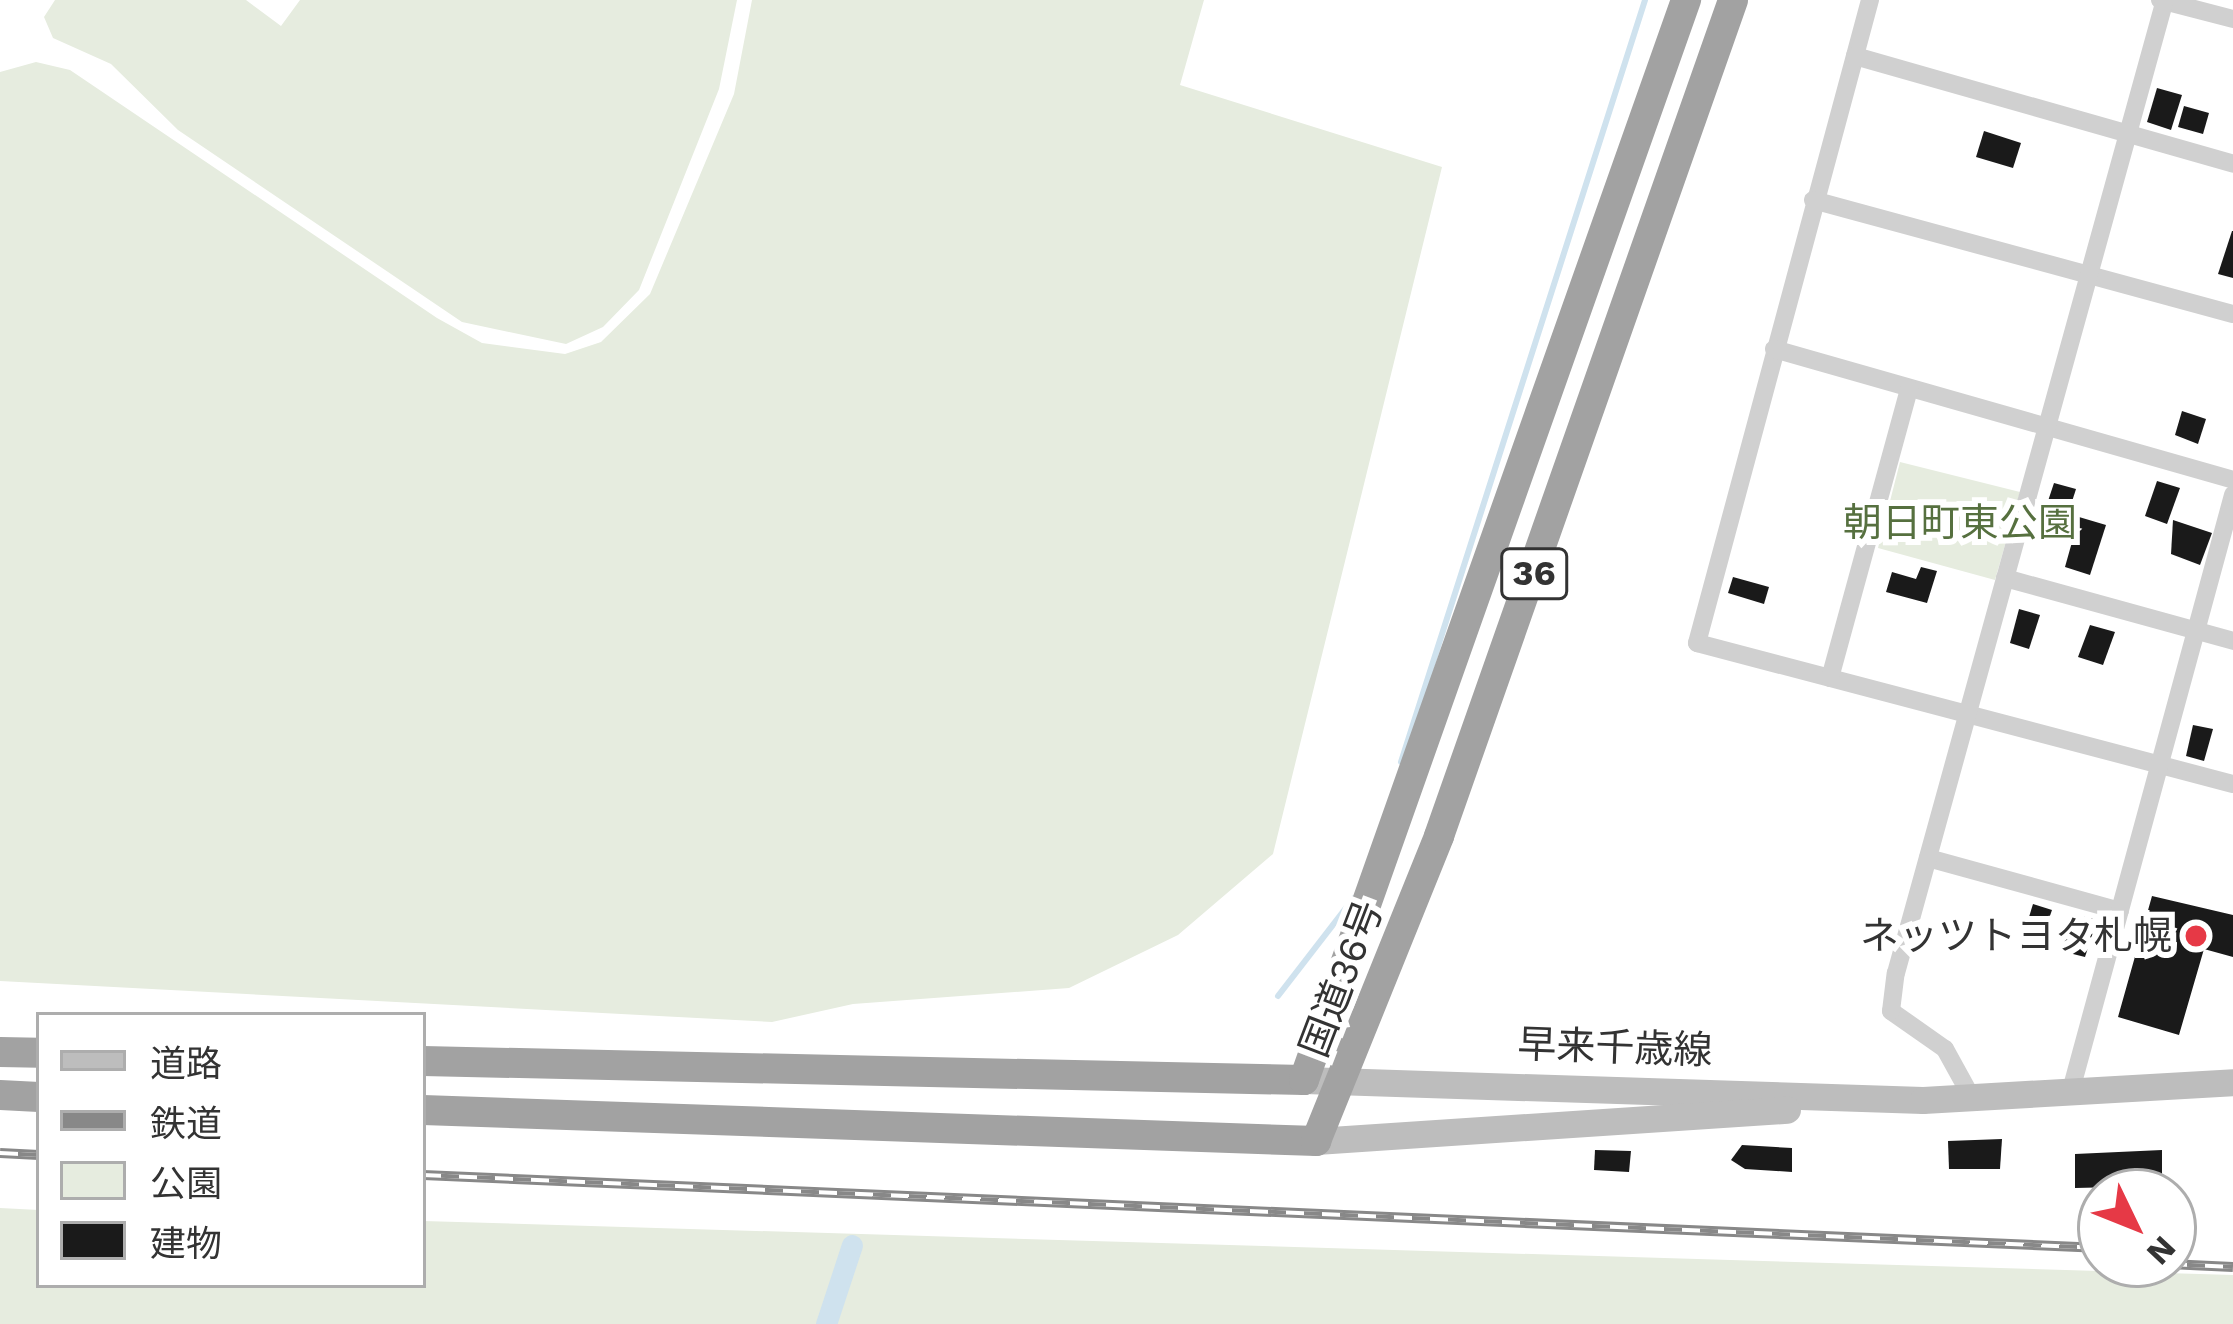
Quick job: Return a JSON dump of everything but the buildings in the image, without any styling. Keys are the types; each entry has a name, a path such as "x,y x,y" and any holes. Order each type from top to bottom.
{"highway":[{"name":"国道36号","path":"426,1061 1304,1080 1686,0"},
{"name":"国道36号","path":"1316,1141 1348,1075 1732,0"},
{"path":"0,1052 36,1053"},
{"path":"426,1110 1316,1141 1304,1080"},
{"path":"0,1096 36,1097"}],"main road":[{"name":"早来千歳線","path":"1304,1080 1348,1075 1923,1100"},
{"name":"早来千歳線","path":"1316,1141 2233,1082"}],"street":[{"path":"1870,0 1697,643 2233,784"},
{"path":"1972,1098 1945,1049 1891,1011 1928,858 2163,0 2233,19"},
{"path":"1855,56 2233,164"},
{"path":"1813,200 2233,314"},
{"path":"1774,349 2233,480"},
{"path":"1829,678 1910,389"},
{"path":"2072,1090 2233,495"},
{"path":"2005,578 2233,641"},
{"path":"1928,858 2120,911"}],"green space":[{"path":"55,0 246,0 281,26 300,0 737,0 719,89 639,290 603,327 566,344 462,322 178,130 111,64 53,38 44,17"},
{"path":"752,0 1204,0 1180,85 1442,167 1273,854 1178,935 1069,988 853,1004 772,1022 0,981 0,72 36,62 70,70 437,318 482,343 565,354 601,342 650,294 734,94"},
{"name":"朝日町東公園","path":"1900,462 2020,492 1995,580 1878,548"},
{"path":"0,1208 36,1210 36,1288 426,1288 426,1221 2077,1270 2077,1288 2197,1288 2197,1274 2233,1275 2233,1324 0,1324"}],"waterway":[{"path":"1401,762 1645,0"},
{"path":"1278,996 1353,899"},
{"path":"826,1324 852,1245"}],"railway":[{"path":"0,1153 36,1155"},
{"path":"426,1175 2077,1247"},
{"path":"2197,1265 2233,1267"}],"place":[{"name":"ネッツトヨタ札幌","path":"2196,936"}]}
